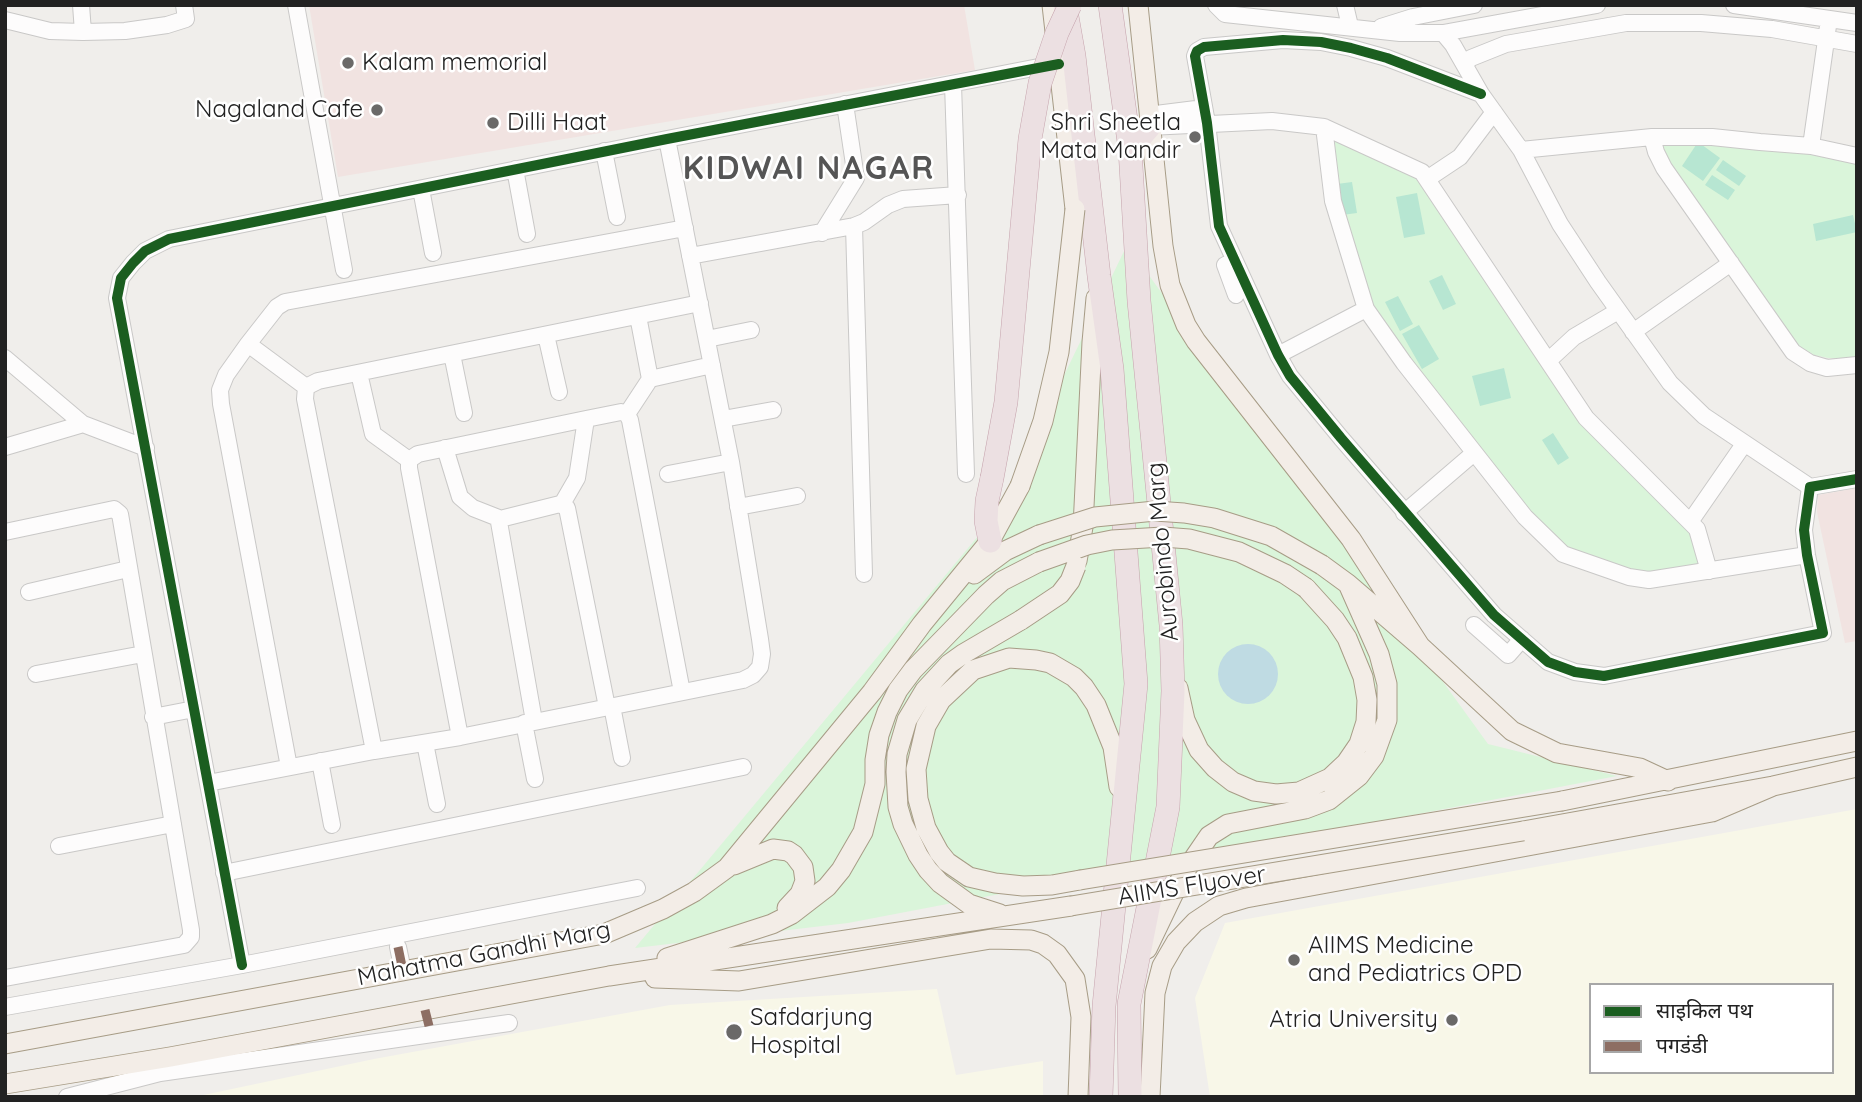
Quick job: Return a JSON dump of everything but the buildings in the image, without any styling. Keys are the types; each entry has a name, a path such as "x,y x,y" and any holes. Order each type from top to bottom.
{"highway":[{"name":"Aurobindo Marg","path":"1068,5 1098,276 1112,369 1136,684 1104,1006 1101,1097"},
{"path":"990,541 986,521 987,501 1006,402 1030,139 1040,83 1068,5"},
{"name":"Aurobindo Marg","path":"1110,5 1130,149 1139,301 1171,625 1173,691 1168,807 1129,1004 1130,1097"},
{"path":"1124,102 1148,121 1130,149"}],"main road":[{"path":"948,594 990,541 1020,486 1043,421 1059,352 1075,209 1052,5"},
{"path":"1138,5 1163,246 1170,285 1186,325 1350,539 1420,646"},
{"path":"1004,916 969,904 940,883 928,870 918,856 903,824 898,807 895,772 904,729 925,690 949,664 1060,594 1070,581 1076,566 1083,527 1098,276"},
{"path":"948,594 997,556 1039,534 1067,524 1105,516 1155,511 1214,518 1261,533 1322,565 1420,646 1498,720 1521,736 1557,753 1640,768 1668,781"},
{"path":"609,976 772,924 792,914 827,887 854,852 863,832 872,800 879,736 887,712 906,680 986,594 1011,576 1039,562 1087,545 1112,540 1163,537 1189,539 1239,551 1306,588 1335,620 1347,638 1363,677 1367,711 1359,744 1346,763 1320,784 1299,792 1265,793 1243,787 1223,776 1199,750 1185,720 1171,625"},
{"path":"1129,1004 1151,936 1183,874 1209,836 1228,824 1305,810 1329,800 1359,776 1374,756 1387,720 1387,684 1379,654 1348,584"},
{"name":"Mahatma Gandhi Marg","path":"5,1044 604,934 663,909 694,892 727,868 872,692 922,624 948,594"},
{"path":"1123,824 1113,747 1102,718 1084,687 1063,669 1036,660 1009,658 984,665 962,678 933,712 921,740 917,784 921,813 939,852 947,862 969,877 1023,886 1052,885 1562,801 1857,741"},
{"path":"1150,1097 1155,993 1162,966 1176,942 1195,922 1219,906 1259,895 1712,812 1773,786 1857,767"},
{"name":"AIIMS Flyover","path":"609,976 1004,916 1523,831 1773,786"},
{"path":"727,868 773,849 788,851 799,860 805,873 804,888 772,924"},
{"path":"609,976 739,981 991,939 1031,940 1043,944 1057,954 1075,979 1081,1017 1078,1097"},
{"name":"Mahatma Gandhi Marg","path":"5,1084 427,1018 609,976"}],"street":[{"path":"81,5 83,32"},
{"path":"5,20 50,31 125,31 167,25 186,19 184,5"},
{"path":"296,5 344,270"},
{"path":"1216,5 1225,14 1400,33 1443,33 1597,5"},
{"path":"1345,5 1350,26"},
{"path":"1374,29 1413,17 1474,5"},
{"path":"1734,5 1857,23"},
{"path":"1811,146 1829,19"},
{"path":"1465,63 1506,44 1626,23 1701,23 1772,29 1857,44"},
{"path":"1443,33 1521,150 1560,224 1618,311 1684,398 1704,416 1810,487 1857,479"},
{"path":"1481,93 1352,48 1301,40 1203,47 1197,51 1195,60 1206,116 1219,226 1278,355 1290,376 1404,513 1494,615 1548,662 1575,672 1604,676 1823,633 1807,555 1805,522 1810,487"},
{"path":"243,965 117,298 121,278 133,263 145,251 169,240 604,151 1059,64"},
{"path":"953,83 966,474"},
{"path":"822,233 856,178 845,104"},
{"path":"1427,179 1460,157 1494,112"},
{"path":"1148,121 1206,116 1324,127 1422,172 1586,418 1698,529 1709,571"},
{"path":"1324,127 1333,201 1366,309 1404,363 1525,517 1563,554 1629,577 1649,580 1807,555"},
{"path":"1652,137 1664,168 1793,352 1810,363 1827,368 1857,365"},
{"path":"1521,150 1652,137 1712,137 1811,146 1857,156"},
{"path":"208,783 460,737 743,680 753,675 760,667 762,654 731,462 667,139"},
{"path":"604,151 617,217"},
{"path":"515,169 527,234"},
{"path":"421,188 433,253"},
{"path":"690,256 854,226 903,199 958,195"},
{"path":"854,226 864,574"},
{"path":"289,767 220,404 220,390 226,375 248,344 277,307 285,302 685,228"},
{"path":"1235,261 1225,265 1236,295"},
{"path":"1633,332 1731,263"},
{"path":"306,387 318,381 700,303"},
{"path":"1278,355 1366,309"},
{"path":"1548,361 1574,337 1618,311"},
{"path":"638,316 650,379"},
{"path":"707,339 751,330"},
{"path":"546,335 559,391"},
{"path":"248,344 306,387"},
{"path":"452,354 464,413"},
{"path":"5,358 83,424 146,448"},
{"path":"682,692 644,488 627,414 650,379 712,365"},
{"path":"359,373 373,434 409,460"},
{"path":"306,387 305,399 374,751"},
{"path":"723,419 773,411"},
{"path":"460,737 408,468 409,460 418,454 445,448 621,412 627,414"},
{"path":"562,504 576,478 586,419"},
{"path":"5,447 83,424"},
{"path":"1690,522 1744,444"},
{"path":"445,448 460,497 473,508 501,519 562,504 568,508 622,758"},
{"path":"1404,513 1474,453"},
{"path":"668,474 731,462"},
{"path":"738,507 797,496"},
{"path":"5,532 114,509 121,517 191,930 189,942 184,945 5,978"},
{"path":"501,519 499,527 529,722 535,779"},
{"path":"29,592 128,569"},
{"path":"1474,625 1508,655 1522,639"},
{"path":"36,674 143,654"},
{"path":"153,717 194,709"},
{"path":"425,743 437,804"},
{"path":"320,761 332,825"},
{"path":"224,873 743,767"},
{"path":"59,846 173,824"},
{"path":"5,1007 243,965 637,888"},
{"path":"398,947 403,971"},
{"path":"67,1097 173,1071 509,1023"}],"shaded area":[{"name":"Dilli Haat","path":"309,5 964,5 975,70 338,177"},
{"path":"1857,488 1857,641 1845,643 1817,512 1818,495"},
{"path":"1857,809 1857,1097 1210,1097 1195,998 1225,923"},
{"name":"Safdarjung Hospital","path":"937,989 956,1075 1043,1061 1043,1097 194,1097 374,1059 670,1005"}],"green space":[{"path":"1329,134 1419,177 1551,376 1693,533 1701,565 1649,574 1630,570 1566,549 1530,516 1370,308 1336,200"},
{"path":"1657,141 1810,154 1857,163 1857,357 1828,358 1814,355 1799,346 1670,166"},
{"path":"1698,142 1720,158 1703,181 1682,166"},
{"path":"1723,160 1746,176 1739,186 1716,170"},
{"path":"1712,175 1735,190 1728,200 1705,185"},
{"path":"1352,182 1357,213 1342,215 1337,184"},
{"path":"1417,193 1425,234 1404,238 1396,197"},
{"path":"1853,215 1857,232 1816,241 1813,224"},
{"path":"1127,245 1488,744 1617,776 848,923 635,948 998,512"},
{"path":"1442,275 1456,304 1443,310 1429,281"},
{"path":"1398,296 1413,324 1400,331 1385,302"},
{"path":"1419,325 1439,359 1422,369 1402,334"},
{"path":"1504,368 1511,398 1480,406 1472,376"},
{"path":"1553,433 1569,458 1558,465 1542,440"}],"water":[{"path":"1242,644 1254,644 1273,657 1278,674 1276,686 1265,699 1254,704 1242,704 1223,691 1218,680 1218,668 1231,649"}],"marked path":[{"path":"398,947 403,971"},
{"path":"425,1010 429,1026"}],"cycle path":[{"path":"1481,94 1387,58 1321,42 1283,40 1204,47 1197,51 1195,56 1207,123 1219,226 1278,355 1290,376 1341,438 1494,615 1548,662 1575,672 1604,676 1823,633 1804,530 1810,487 1857,479"},
{"path":"242,965 117,298 121,278 133,263 145,251 169,239 1059,64"}],"place":[{"name":"Kalam memorial","path":"348,63"},
{"name":"Nagaland Cafe","path":"377,110"},
{"name":"Dilli Haat","path":"493,123"},
{"name":"Shri Sheetla Mata Mandir","path":"1195,137"},
{"name":"AIIMS Medicine and Pediatrics OPD","path":"1294,960"},
{"name":"Atria University","path":"1452,1020"},
{"name":"Safdarjung Hospital","path":"734,1032"}],"district":[{"name":"KIDWAI NAGAR","path":"809,169"}]}
